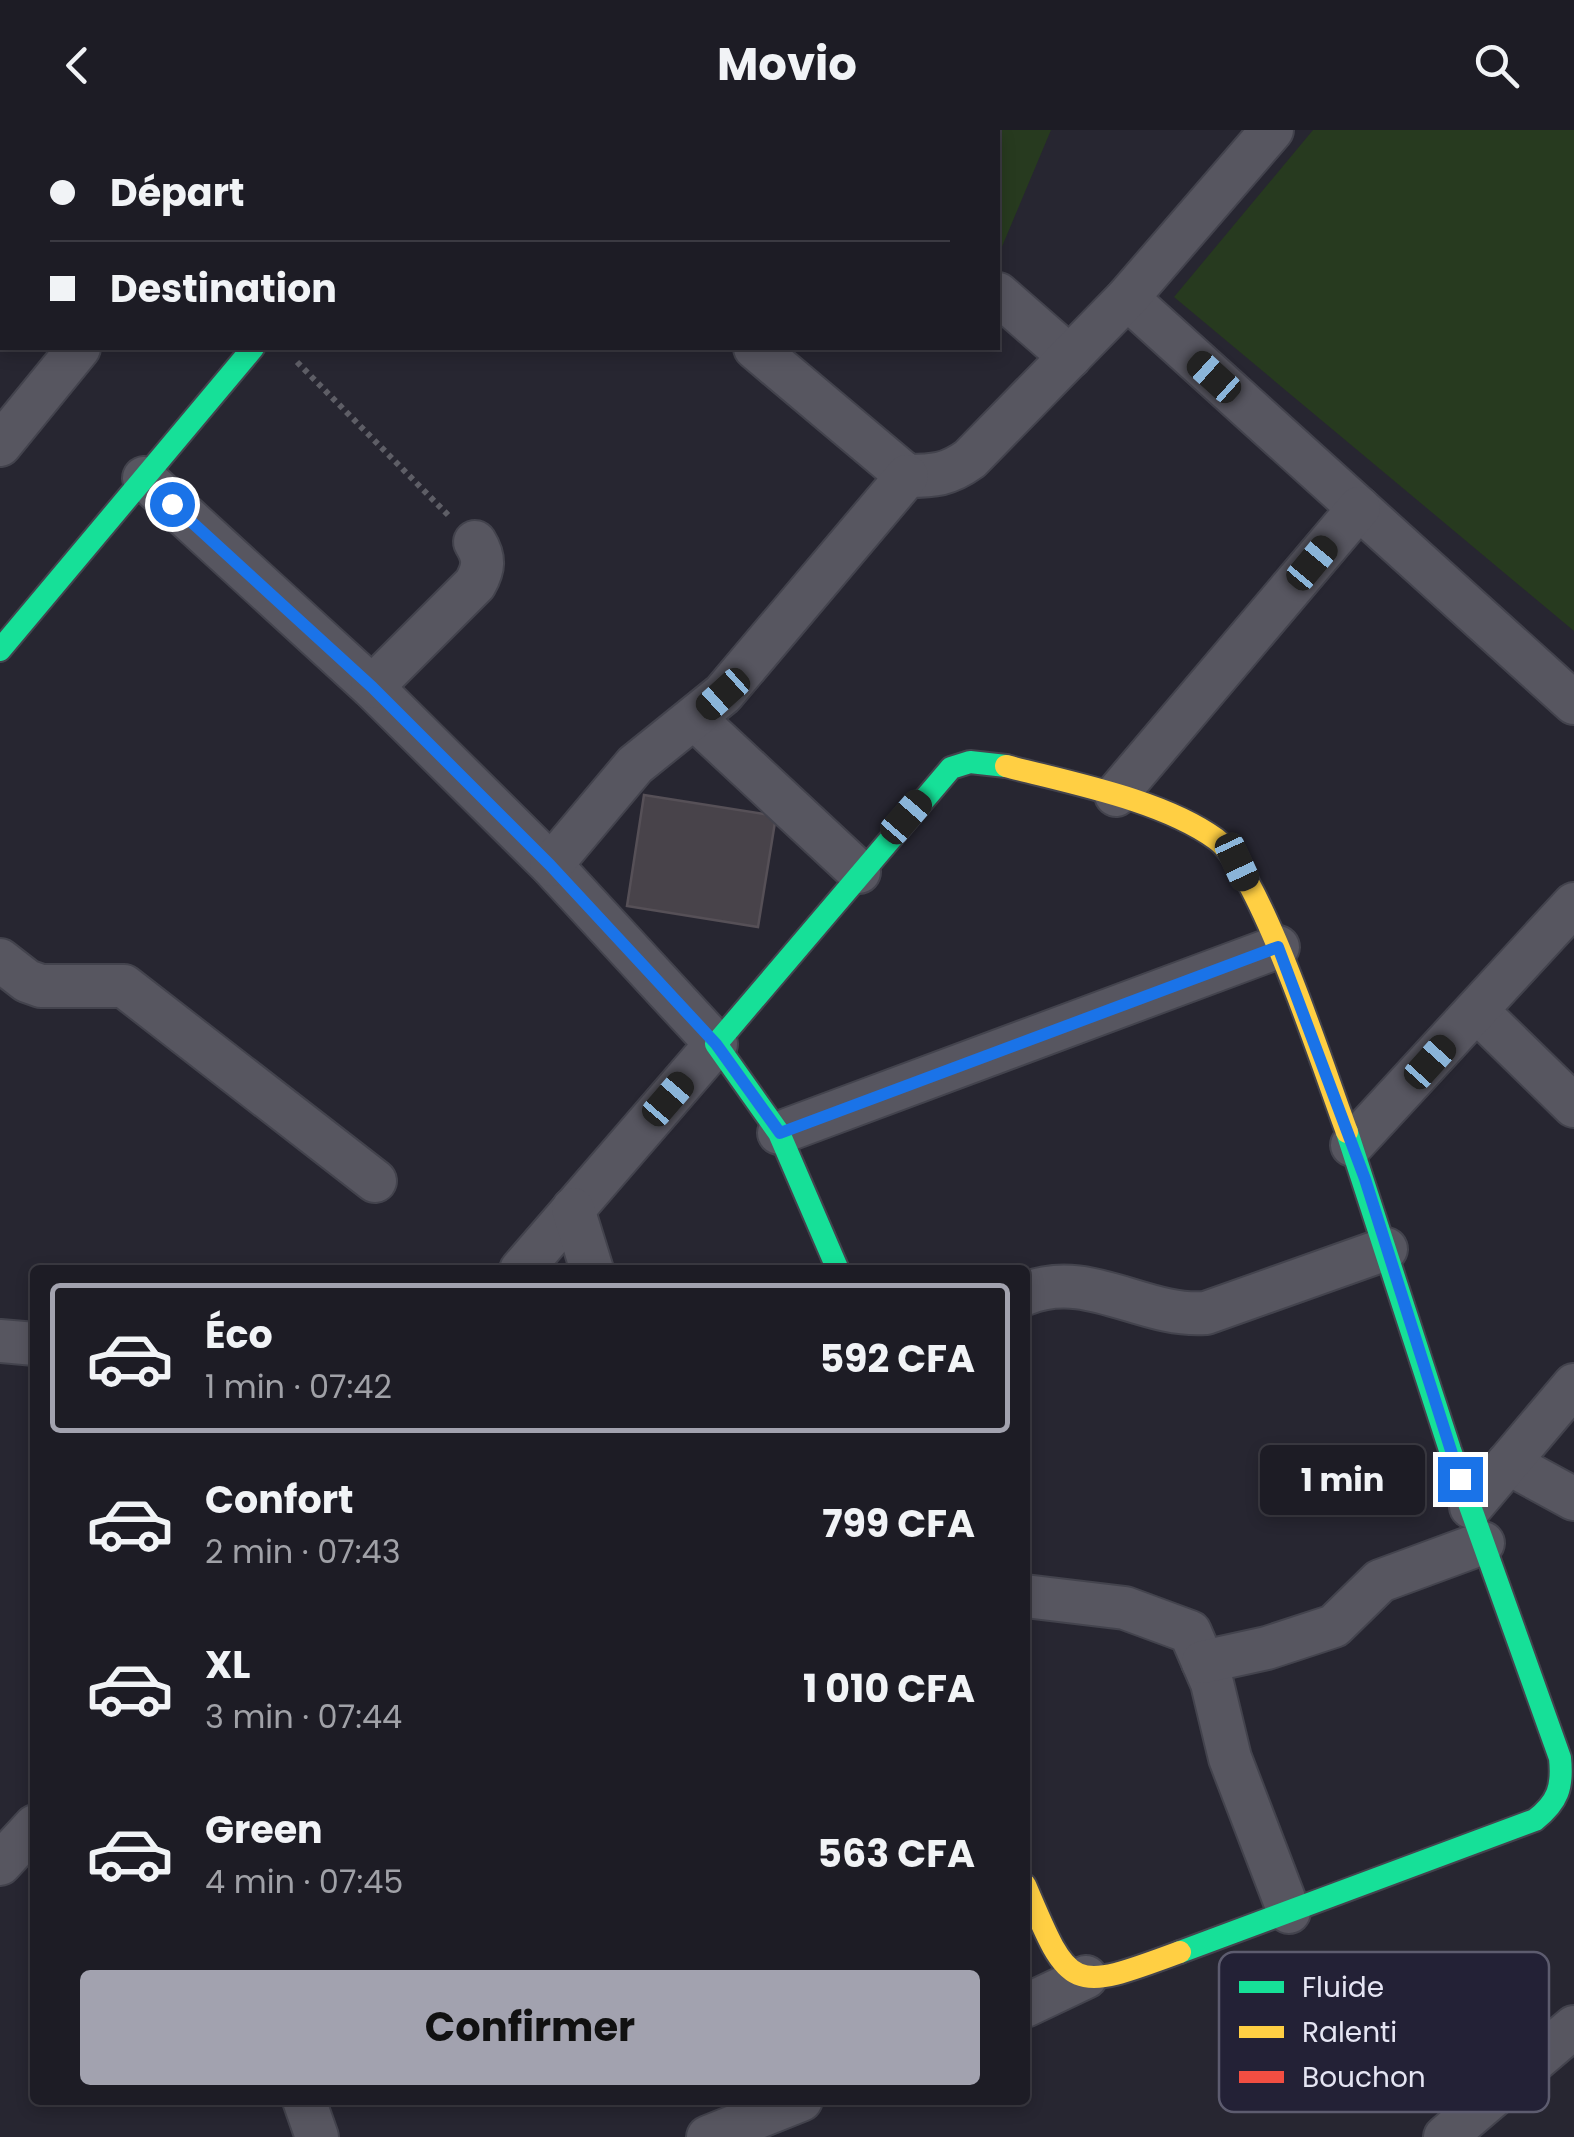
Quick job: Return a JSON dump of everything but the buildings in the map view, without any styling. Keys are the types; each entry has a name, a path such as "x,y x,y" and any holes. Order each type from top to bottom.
{"main road":[{"path":"0,650 251,350"},
{"path":"836,1265 780,1133 716,1044 940,779 952,768 970,762 993,763 1116,796 1198,826 1220,842 1237,862 1278,947 1352,1145 1477,1525 1560,1758 1563,1783 1556,1805 1535,1820 1110,1978 1086,1977 1067,1970 1054,1952 1030,1897"}],"street":[{"path":"757,350 907,476 939,476 953,471 970,459 1128,298 1272,130"},
{"path":"1000,296 1070,357"},
{"path":"1128,298 1574,703"},
{"path":"0,446 77,350"},
{"path":"550,865 635,765 723,694 907,476"},
{"path":"144,478 372,687 550,865 716,1044 525,1265"},
{"path":"1116,796 1358,508"},
{"path":"372,687 475,584 483,570 483,554 475,542"},
{"path":"695,719 859,872"},
{"path":"1352,1145 1574,904"},
{"path":"780,1133 1278,947"},
{"path":"0,960 40,986 124,986 375,1181"},
{"path":"1477,1011 1574,1106"},
{"path":"573,1210 590,1265"},
{"path":"1030,1292 1082,1286 1183,1315 1206,1313 1386,1250"},
{"path":"0,1341 30,1344"},
{"path":"1203,1662 1267,1648 1334,1626 1380,1581 1477,1525 1508,1463 1574,1385"},
{"path":"1508,1463 1574,1499"},
{"path":"1030,1597 1125,1608 1190,1632 1212,1683 1230,1758 1289,1912"},
{"path":"0,1864 30,1831"},
{"path":"1030,2004 1086,1977"},
{"path":"1549,2048 1574,2027"},
{"path":"306,2105 317,2137"},
{"path":"708,2137 788,2105"},
{"path":"1445,2137 1474,2112"}],"path":[{"path":"297,362 475,542"}],"green space":[{"path":"1000,130 1051,130 1001,249"},
{"path":"1313,130 1574,130 1574,631 1174,297"}],"traffic: fast":[{"path":"0,650 251,350"},
{"path":"836,1265 779,1133 716,1044 951,768 970,762 1006,766"},
{"path":"1180,1952 1535,1820 1554,1800 1561,1777 1560,1758 1450,1450 1347,1132"}],"traffic: slow":[{"path":"1006,766 1143,803 1216,839 1234,859 1271,930 1347,1132"},
{"path":"1030,1897 1053,1946 1065,1964 1078,1974 1116,1974 1180,1952"}],"route":[{"path":"172,504 372,687 550,865 716,1044 780,1133 1278,947 1365,1179 1460,1479"}]}
